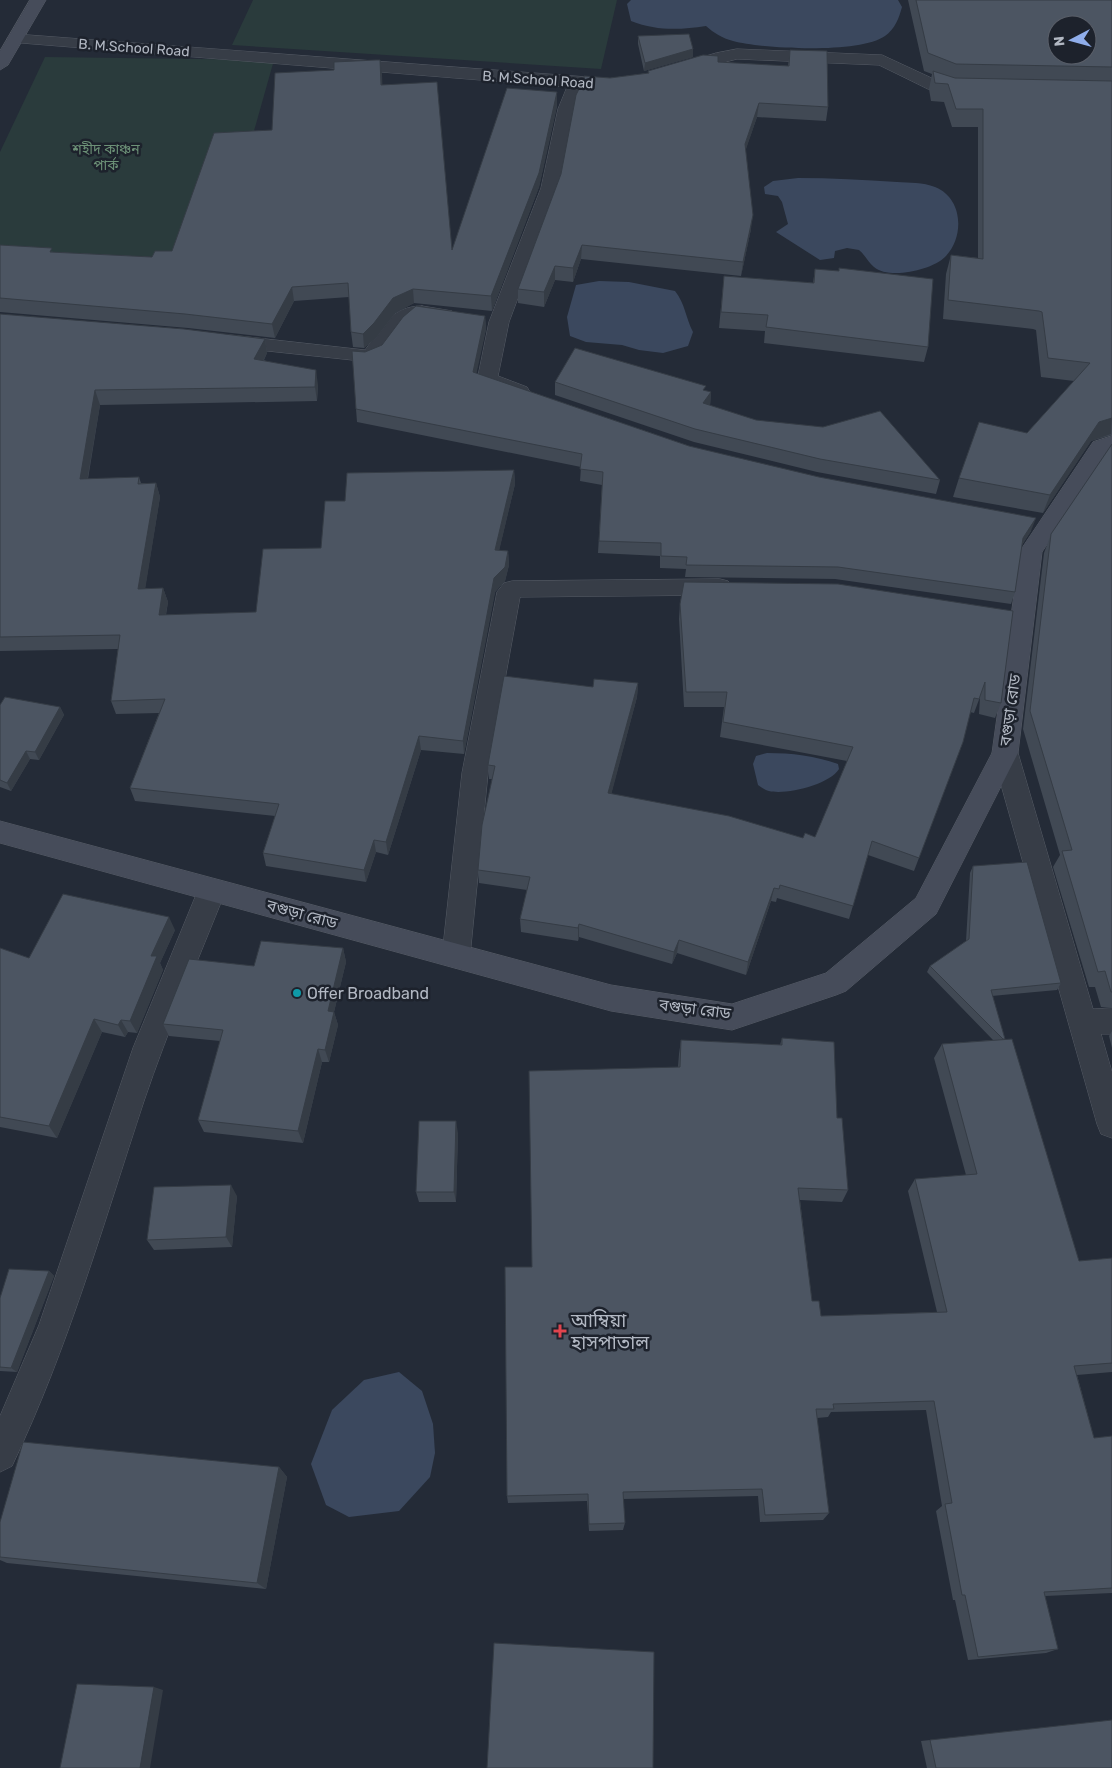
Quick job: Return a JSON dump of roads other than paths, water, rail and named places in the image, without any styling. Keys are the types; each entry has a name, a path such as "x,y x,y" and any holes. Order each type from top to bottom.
{"main road":[{"path":"0,65 38,0"},
{"name":"বগুড়া রোড","path":"0,832 611,998 732,1017 836,982 926,906 1005,753 1013,616 1040,522 1101,447 1112,443"}],"street":[{"name":"B. M.School Road","path":"15,39 577,83 610,85 635,82"},
{"path":"665,73 709,59 737,54 868,59 893,64 934,85 950,89 983,91"},
{"path":"538,397 488,381 480,320 550,188 566,109 577,83"},
{"path":"207,339 370,356 401,317 407,313 415,311 480,320"},
{"path":"456,956 475,773 509,592 512,588 740,588"},
{"path":"1005,753 1112,1124"},
{"path":"0,1454 24,1408 79,1256 129,1100 212,890"},
{"path":"1082,1022 1112,1021"}],"water":[{"path":"631,0 898,0 902,7 894,27 885,36 873,42 834,48 788,48 733,41 718,35 706,26 668,29 650,27 631,21 627,4"},
{"path":"798,178 916,183 935,187 944,192 956,209 958,229 956,239 951,249 939,262 910,272 890,273 881,271 874,267 859,250 847,248 835,251 834,258 820,260 776,232 788,224 782,202 778,196 765,194 764,187 773,181"},
{"path":"599,281 629,282 675,291 693,332 688,346 663,353 639,350 622,345 586,342 570,336 567,317 576,285"},
{"path":"767,753 794,754 821,759 838,764 839,769 826,780 807,788 786,792 769,791 758,785 753,764 756,756"},
{"path":"399,1372 422,1391 433,1424 435,1453 430,1477 399,1511 349,1517 326,1505 311,1464 332,1410 364,1380"}],"place":[{"name":"Offer Broadband","path":"297,993"},
{"name":"আম্বিয়া হাসপাতাল","path":"560,1331"}],"park label":[{"name":"শহীদ কাঞ্চন পার্ক","path":"106,158"}]}
